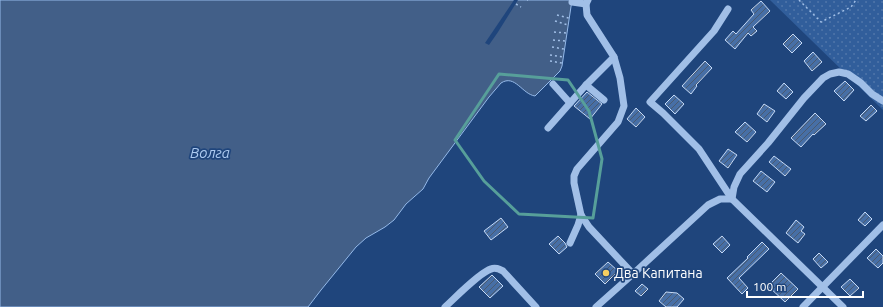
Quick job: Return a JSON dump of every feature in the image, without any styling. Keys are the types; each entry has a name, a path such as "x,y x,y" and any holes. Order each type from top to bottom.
{"street":[{"path":"572,2 587,2 587,15 614,57 620,78 624,106 618,122 577,169 574,176 574,183 581,215 589,227 633,274"},
{"path":"728,9 714,31 650,102 699,149 732,199 843,307"},
{"path":"548,128 586,85 614,57"},
{"path":"732,199 734,187 740,174 768,143 804,98 823,78 830,74 839,72 848,74 883,101"},
{"path":"553,84 570,103"},
{"path":"586,85 604,100"},
{"path":"596,307 708,205 720,199 732,199"},
{"path":"570,243 581,215"},
{"path":"803,307 883,225"},
{"path":"445,307 485,272 497,268 503,271 536,307"}],"path":[{"path":"799,0 821,22 852,6 856,0"},
{"path":"516,4 521,7"},
{"path":"557,15 569,18"},
{"path":"555,21 568,25"},
{"path":"554,32 567,33"},
{"path":"553,40 566,41"},
{"path":"552,47 564,49"},
{"path":"550,55 563,57"},
{"path":"550,61 562,63"}],"highlighted area":[{"path":"499,74 568,80 589,111 602,159 593,218 519,214 484,181 455,140"}],"shaded area":[{"path":"770,0 883,0 883,110"}],"water":[{"name":"Волга","path":"0,0 572,0 560,71 535,96 526,92 510,81 501,83 429,178 423,189 406,204 394,220 366,238 356,247 308,307 0,307"}],"pier":[{"path":"514,0 518,0 498,32 489,45 485,43"}],"building":[{"path":"761,1 770,11 753,27 757,31 751,36 748,33 735,49 725,40 733,31 736,34 754,14 751,10"},
{"path":"793,34 802,43 792,53 783,44"},
{"path":"813,52 822,62 812,71 804,61"},
{"path":"705,61 712,68 696,85 697,86 691,94 682,86"},
{"path":"845,81 854,90 844,101 834,91"},
{"path":"784,83 793,92 786,99 777,91"},
{"path":"587,92 602,104 590,119 574,106"},
{"path":"674,95 684,104 675,114 665,104"},
{"path":"764,104 775,111 767,122 757,114"},
{"path":"871,105 877,111 866,121 860,116"},
{"path":"636,108 645,117 636,127 627,119"},
{"path":"815,113 826,124 814,135 813,134 801,147 791,138"},
{"path":"745,122 756,132 747,142 735,132"},
{"path":"728,149 737,155 728,168 719,161"},
{"path":"774,156 791,169 785,176 769,162"},
{"path":"761,171 775,182 767,192 753,181"},
{"path":"865,212 872,219 865,226 858,220"},
{"path":"501,218 508,227 491,240 484,231"},
{"path":"796,220 804,227 801,231 805,234 798,243 786,233"},
{"path":"558,236 567,247 559,254 549,244"},
{"path":"722,236 730,245 722,253 713,244"},
{"path":"762,242 769,249 739,278 748,288 742,294 727,278"},
{"path":"876,249 883,256 883,263 878,268 867,258"},
{"path":"819,253 828,262 821,268 813,259"},
{"name":"Два Капитана","path":"608,262 618,271 605,284 595,274"},
{"path":"781,273 798,289 785,302 768,286"},
{"path":"492,275 503,286 490,298 479,287"},
{"path":"850,279 859,288 850,296 841,287"},
{"path":"642,284 648,289 641,296 635,291"},
{"path":"666,292 677,293 684,299 677,307 666,307 659,301"}],"place":[{"name":"Два Капитана","path":"606,273"}]}
